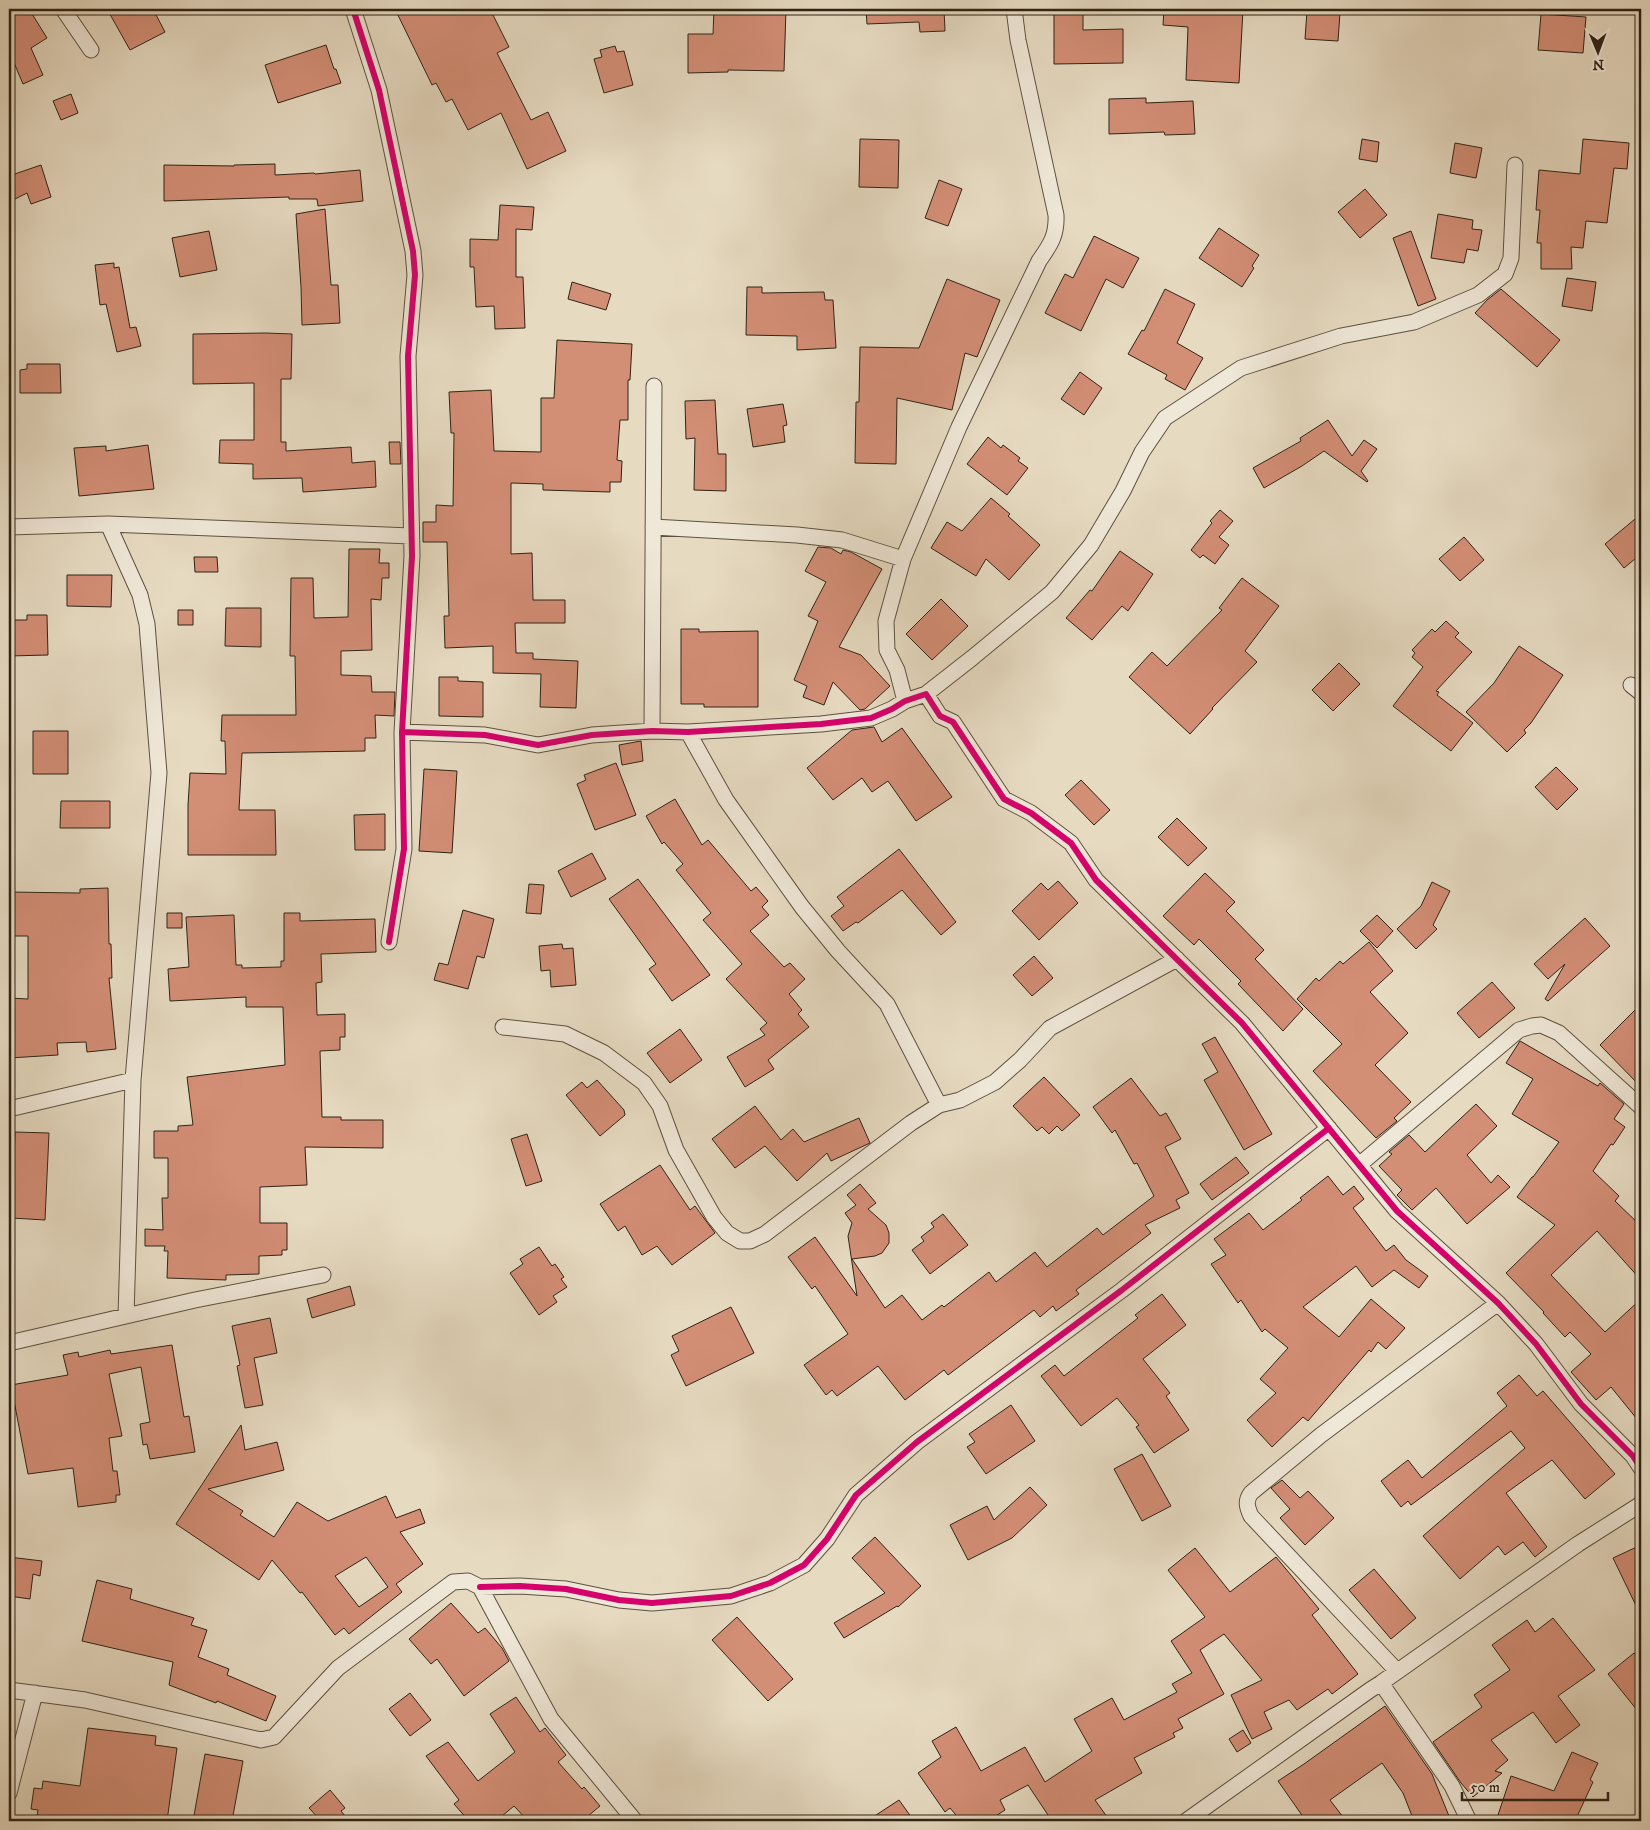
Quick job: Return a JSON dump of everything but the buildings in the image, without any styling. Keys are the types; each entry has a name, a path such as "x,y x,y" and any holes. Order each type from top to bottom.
{"street":[{"path":"63,9 91,50"},
{"path":"353,9 378,90 413,251 415,275 408,356 411,536 410,601 402,732 404,850 389,942"},
{"path":"905,700 897,670 887,650 886,621 904,559 959,426 1039,261 1051,244 1057,228 1018,40 1014,9"},
{"path":"402,732 485,735 538,745 592,734 652,731 688,732 853,721 871,718 892,709 905,700 926,694 1052,592 1091,545 1123,491 1142,452 1165,418 1241,368 1341,336 1414,322 1478,295 1505,274 1511,258 1515,165"},
{"path":"652,731 654,386"},
{"path":"9,527 108,524 411,536"},
{"path":"108,524 140,595 147,624 159,773 133,1080 126,1316"},
{"path":"653,527 842,540 904,559"},
{"path":"926,694 940,716 953,722 1004,799 1031,813 1071,843 1096,880 1242,1022 1397,1211 1498,1303 1536,1344 1581,1404 1638,1458"},
{"path":"688,732 726,800 802,908 838,951 887,1004 939,1105"},
{"path":"502,1027 565,1034 604,1053 644,1083 660,1106 676,1150 714,1217 727,1233 740,1241 750,1242 765,1234 911,1123 939,1105 960,1100 995,1082 1020,1060 1050,1028 1177,959"},
{"path":"1359,1165 1519,1030 1532,1026 1541,1025 1559,1033 1641,1107"},
{"path":"9,1109 133,1080"},
{"path":"9,1690 85,1700 261,1740 270,1739 274,1737 338,1668 453,1582 468,1581 480,1587 520,1586 566,1589 618,1600 652,1603 731,1596 770,1583 804,1565 827,1539 856,1495 917,1442 1108,1301 1329,1128"},
{"path":"9,1342 195,1300 323,1275"},
{"path":"1397,1671 1251,1516 1247,1507 1247,1499 1251,1493 1321,1435 1498,1303"},
{"path":"1186,1821 1578,1544 1641,1504"},
{"path":"480,1587 551,1719 636,1821"},
{"path":"1381,1683 1452,1786 1469,1821"},
{"path":"9,1793 35,1694"}],"cycle path":[{"path":"353,9 379,90 413,251 415,275 408,356 412,556 402,732 404,849 389,942"},
{"path":"402,732 485,735 538,745 592,735 652,731 688,732 821,724 871,718 905,701 926,694 940,716 953,722 1004,799 1031,813 1071,843 1096,880 1242,1023 1397,1211 1498,1303 1536,1344 1581,1404 1633,1456 1641,1468"},
{"path":"480,1587 520,1586 566,1589 619,1600 652,1603 731,1596 770,1583 804,1565 827,1539 856,1495 917,1442 1122,1290 1329,1128"}]}
